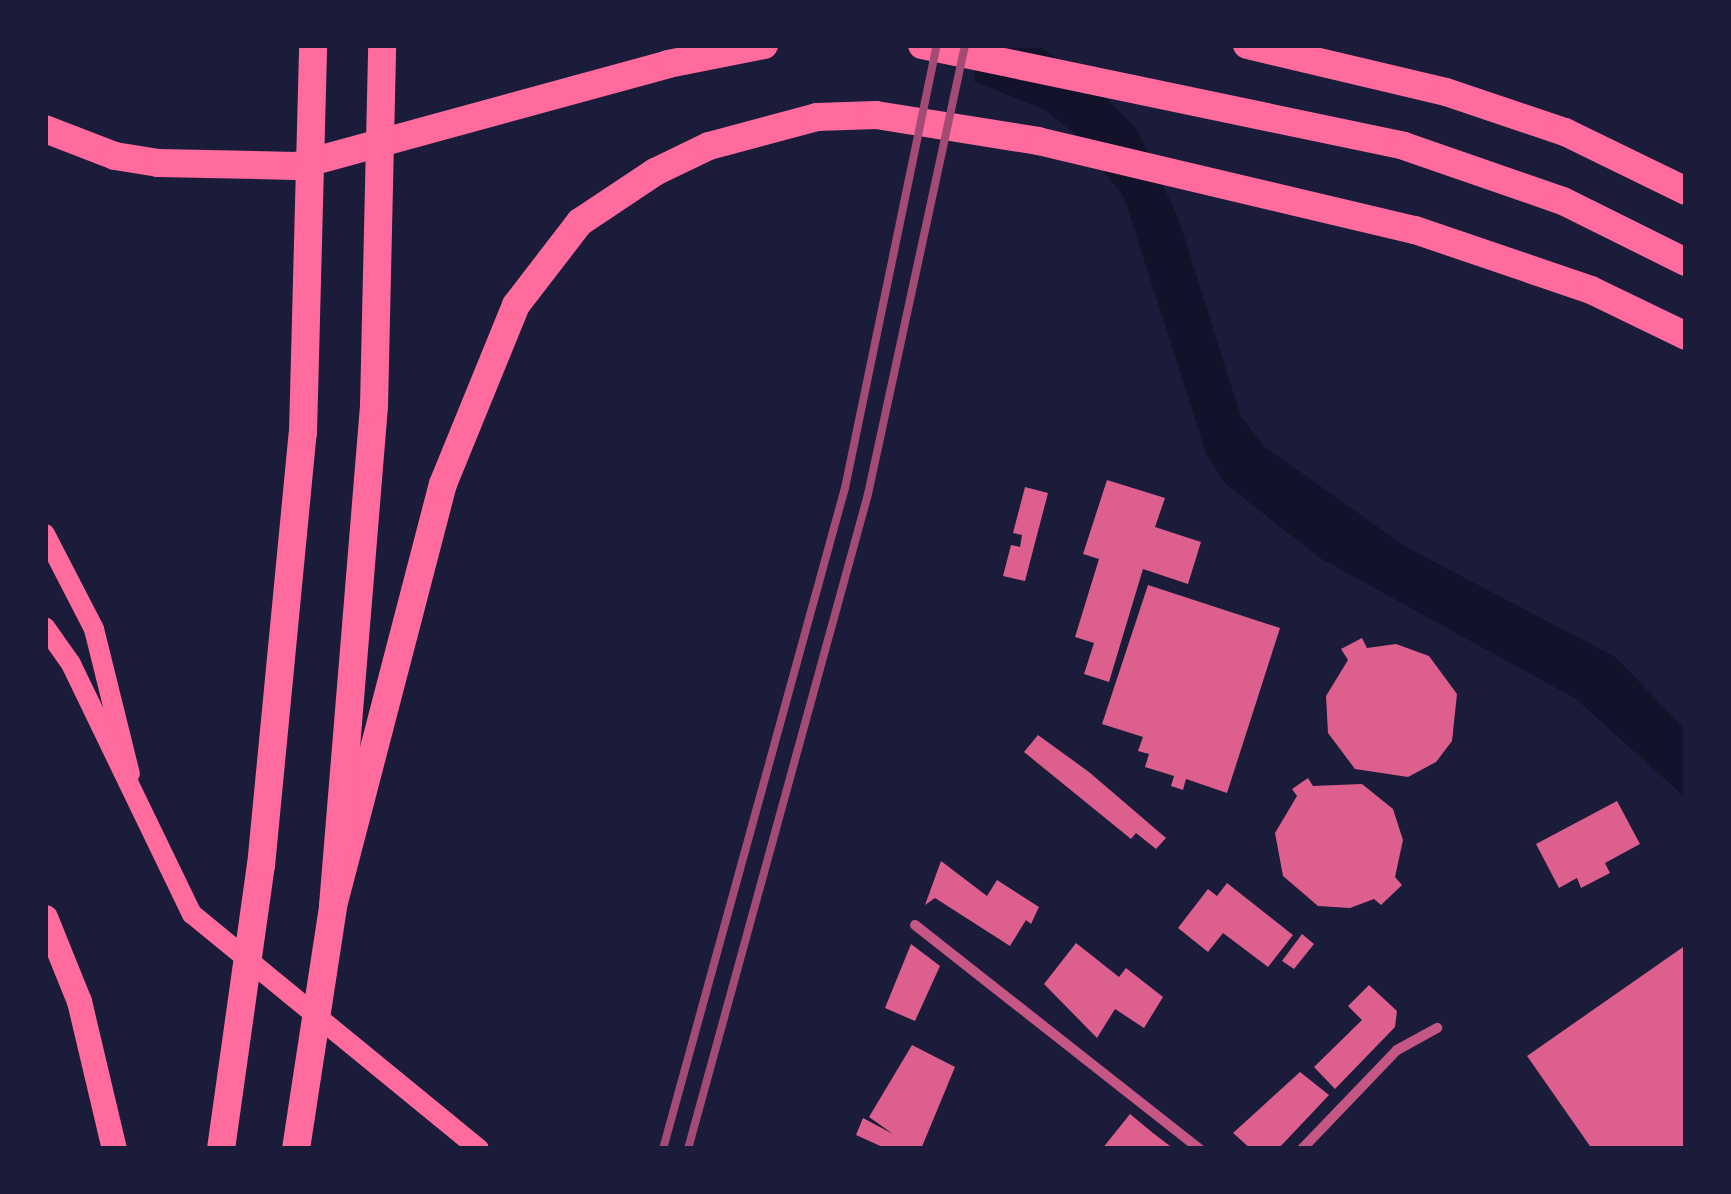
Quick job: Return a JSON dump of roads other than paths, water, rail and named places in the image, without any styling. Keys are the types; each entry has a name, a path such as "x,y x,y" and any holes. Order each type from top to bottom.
{"highway":[{"path":"222,1142 261,866 303,433 313,198 313,45"},
{"path":"296,1149 332,906 374,406 384,182 382,45"},
{"path":"45,129 158,164 296,166 431,134 668,64 764,45"},
{"path":"922,45 1404,146 1563,202 1686,262"},
{"path":"1247,45 1446,92 1565,132 1686,190"},
{"path":"332,906 443,484 516,305 580,222 655,172 709,146 817,117 876,115 1038,141 1415,230 1591,290 1686,340"}],"main road":[{"path":"45,534 94,629 132,786"},
{"path":"45,628 71,664 192,914 477,1149"},
{"path":"45,917 79,1002 114,1149"}],"street":[{"path":"915,925 1200,1149"},
{"path":"1302,1149 1397,1050 1437,1028"}],"railway":[{"path":"663,1149 845,488 937,45"},
{"path":"688,1149 868,494 965,45"}]}
